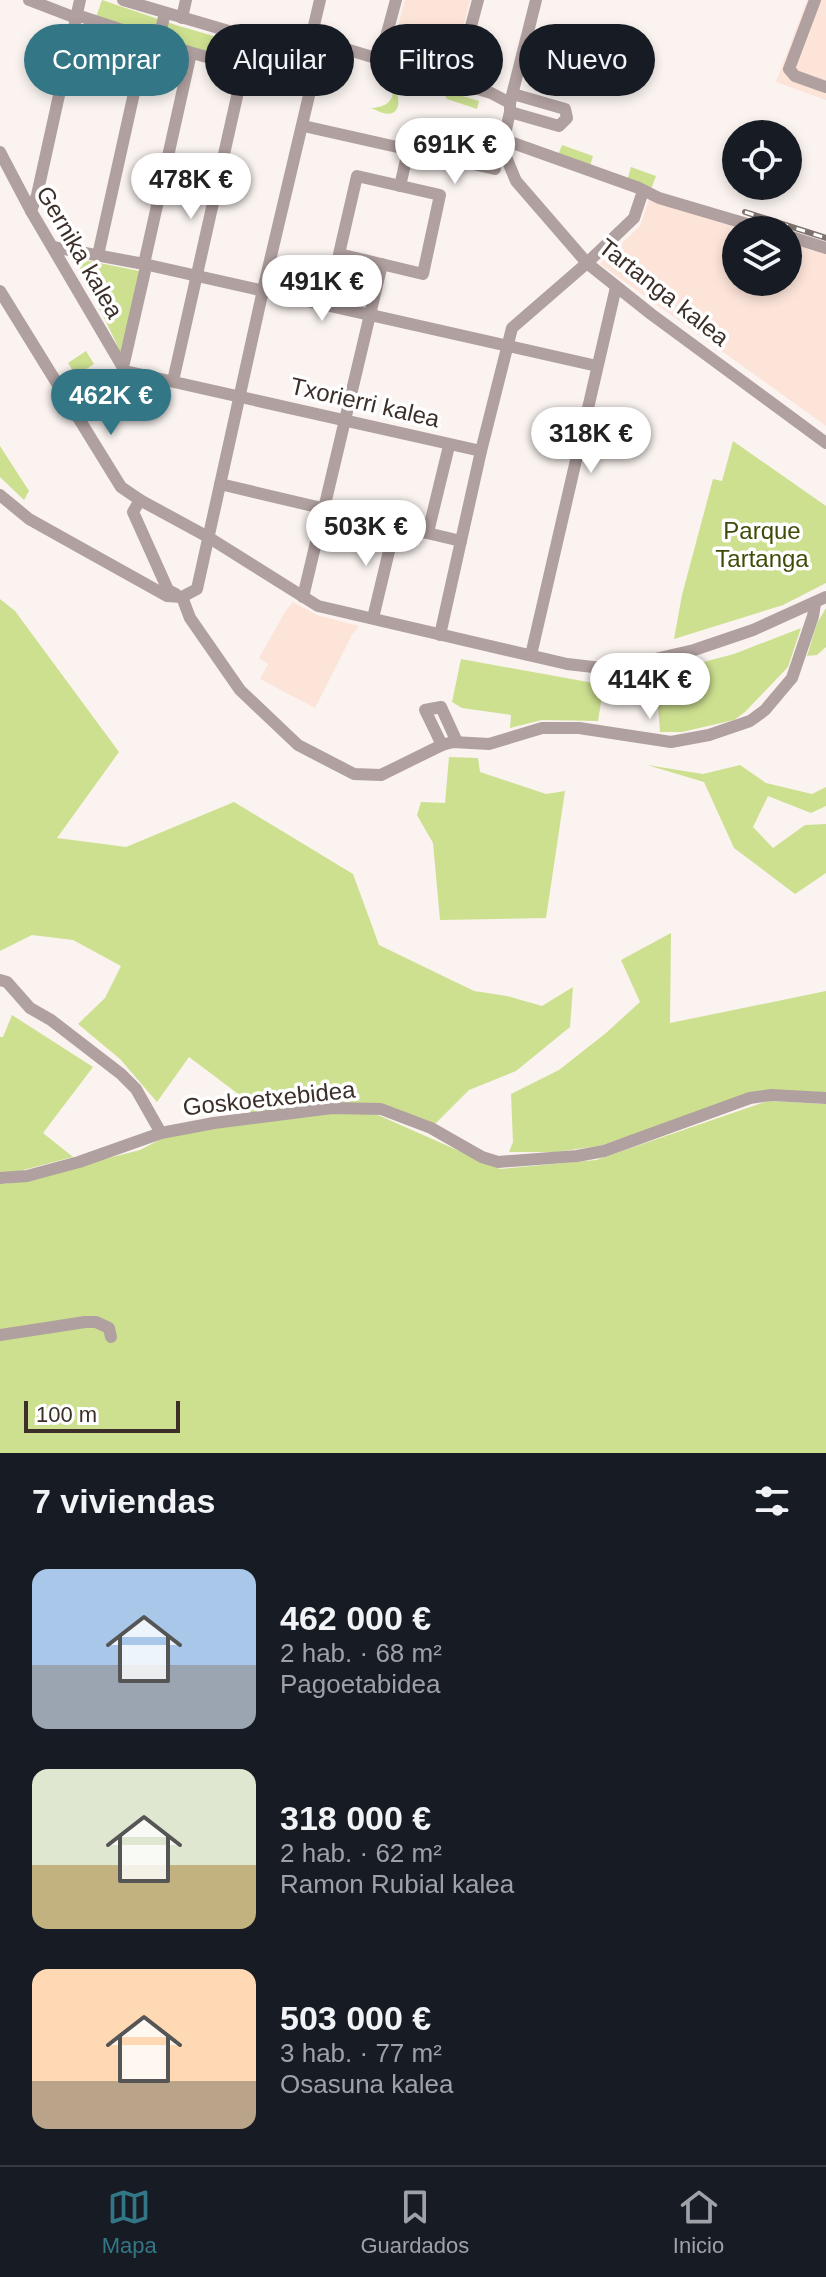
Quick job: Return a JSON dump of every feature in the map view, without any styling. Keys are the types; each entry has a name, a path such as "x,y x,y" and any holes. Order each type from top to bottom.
{"street":[{"path":"29,0 98,24"},
{"path":"31,211 79,18 80,0"},
{"path":"123,0 206,24"},
{"path":"182,18 186,0"},
{"path":"314,24 320,0"},
{"path":"389,24 396,0"},
{"path":"472,24 478,0"},
{"name":"Tartanga kalea","path":"536,0 505,134 506,157 516,181 587,263 826,443"},
{"path":"815,0 789,69 795,76 826,87"},
{"path":"160,24 164,17"},
{"path":"71,405 124,367 191,53 205,57"},
{"path":"98,255 138,96"},
{"path":"173,381 237,96"},
{"path":"0,495 29,519 167,596 182,597 197,589 309,96"},
{"path":"497,96 511,103"},
{"path":"442,158 450,125"},
{"path":"308,127 495,169"},
{"path":"513,143 643,191 723,216"},
{"path":"400,186 408,151"},
{"name":"Gernika kalea","path":"0,152 31,211 124,367"},
{"path":"357,176 400,186 440,195 423,274 339,254 357,176"},
{"path":"440,635 512,328 634,218 643,191"},
{"path":"802,240 826,248"},
{"path":"53,247 263,290 597,366"},
{"path":"303,597 382,264"},
{"path":"531,655 616,287"},
{"path":"0,291 121,487 318,606 567,664 602,668 694,650 753,630 820,600"},
{"name":"Txorierri kalea","path":"124,367 239,397 481,451"},
{"path":"429,528 448,450"},
{"path":"220,484 461,541"},
{"path":"140,500 133,512 168,590 182,597 190,618 240,690 298,745 354,774 381,775 442,745 457,742 489,744 542,728 579,728 671,742 709,735 750,721 765,710 792,678 820,600"},
{"path":"373,618 395,526"},
{"path":"442,745 425,710 441,707 457,742"},
{"name":"Goskoetxebidea","path":"0,980 7,982 30,1008 62,1028 121,1074 136,1089 161,1133 332,1108 381,1109 431,1128 482,1157 511,1162 604,1151 750,1098 771,1095 826,1098"},
{"path":"0,1178 27,1176 79,1162 161,1133"},
{"path":"0,1335 96,1322 109,1328 111,1337"}],"shaded area":[{"path":"405,0 470,0 464,24 399,24"},
{"path":"807,0 826,0 826,100 776,82"},
{"path":"649,199 722,220 722,296 802,296 802,244 826,251 826,426 600,264 640,226"},
{"path":"293,602 317,615 359,626 315,708 260,679 268,664 259,658"}],"green space":[{"path":"102,0 173,24 109,24 95,20"},
{"path":"189,29 205,33 205,52 189,48"},
{"path":"392,96 397,96 398,105 394,112 383,113 370,108 380,107 388,103"},
{"path":"445,96 462,96 479,101 477,109"},
{"path":"562,145 593,156 590,166 558,155"},
{"path":"631,167 656,176 651,189 627,181"},
{"path":"75,258 144,272 124,359"},
{"path":"86,351 94,364 76,376 68,363"},
{"name":"Parque Tartanga","path":"733,441 826,506 826,583 783,605 674,639 682,595 713,479 722,481"},
{"path":"0,446 29,491 24,500 0,477"},
{"path":"0,599 15,611 119,752 57,838 126,847 234,802 353,874 379,945 474,991 542,1006 573,987 570,1027 516,1071 469,1090 435,1124 394,1109 251,1113 245,1099 189,1057 157,1102 120,1059 78,1024 105,998 121,966 73,940 32,935 0,951"},
{"path":"826,608 826,647 817,655 807,656 817,623"},
{"path":"801,628 788,667 745,712 734,720 682,732 660,732 657,693 602,696 598,721 542,720 510,728 511,715 462,708 452,702 461,659 599,684 647,677 734,654"},
{"path":"449,757 478,758 480,772 546,794 565,791 546,918 440,920 433,843 417,815 421,802 445,803"},
{"path":"647,765 703,774 740,765 766,783 812,794 826,787 826,806 811,813 768,796 753,827 773,848 805,825 826,824 826,873 795,894 734,848 704,782"},
{"path":"671,933 670,1023 826,991 826,1094 762,1091 599,1146 555,1152 509,1152 513,1142 511,1094 559,1070 640,1002 621,960"},
{"path":"12,1015 93,1067 43,1133 73,1157 12,1173 0,1172 0,1037 3,1037"},
{"path":"768,1101 826,1104 826,1453 0,1453 0,1182 6,1184 140,1150 169,1135 341,1111 378,1115 500,1169 596,1160"}],"railway":[{"path":"745,212 826,238"}]}
